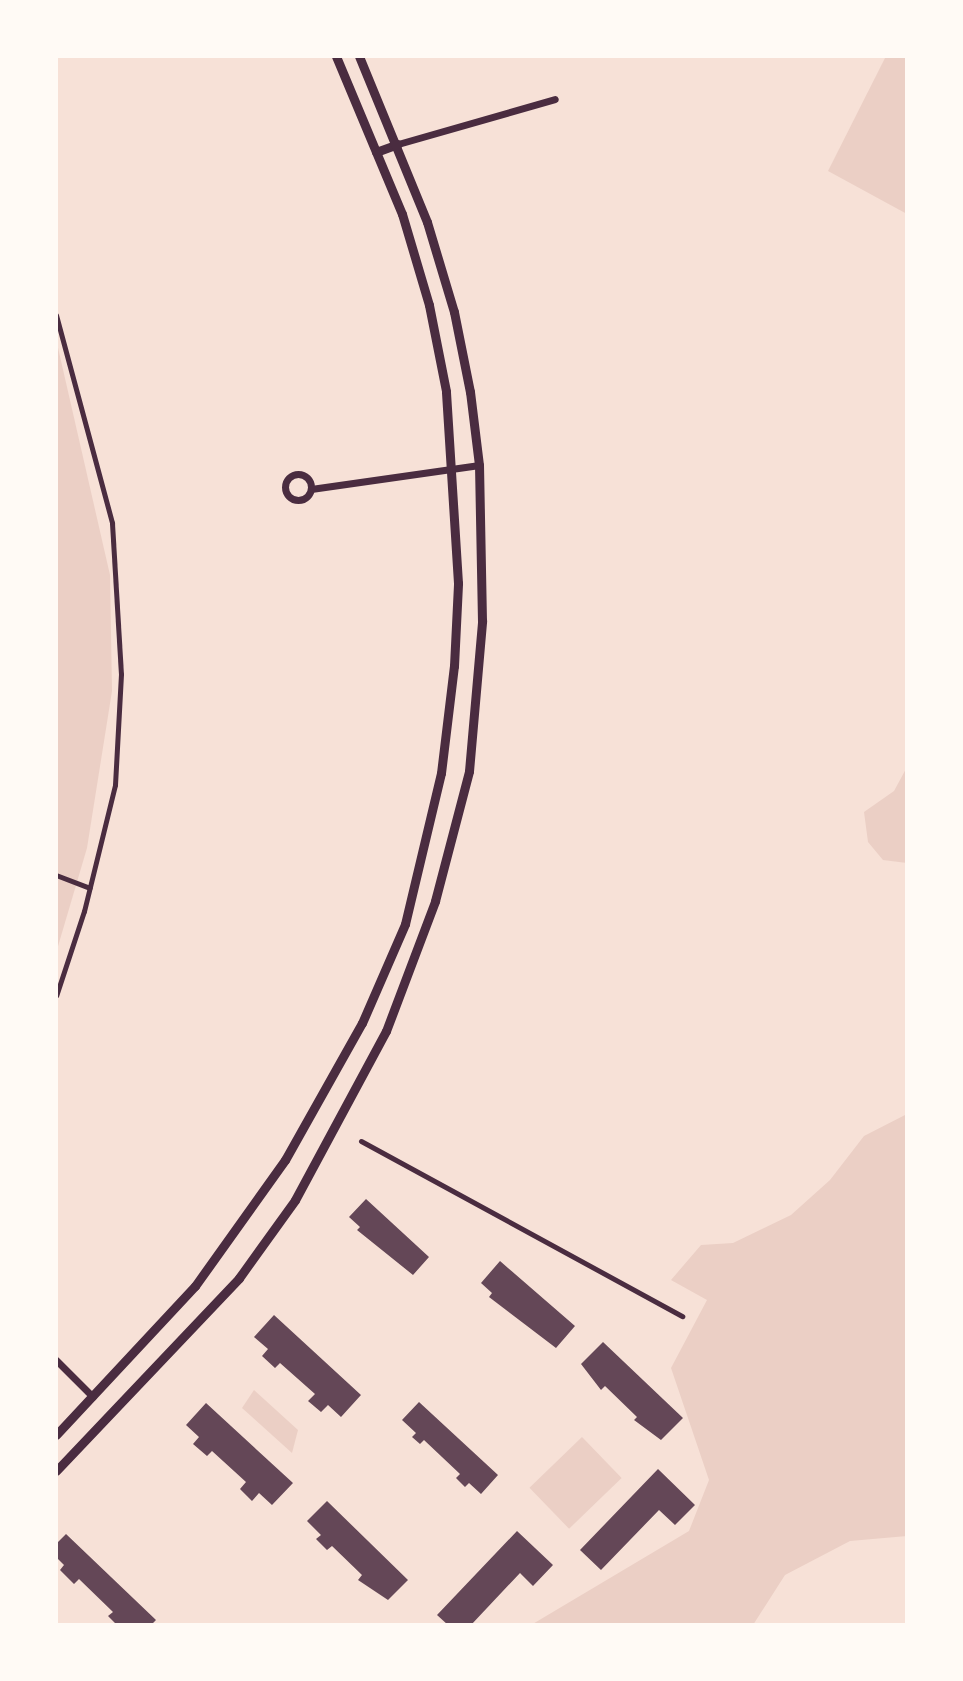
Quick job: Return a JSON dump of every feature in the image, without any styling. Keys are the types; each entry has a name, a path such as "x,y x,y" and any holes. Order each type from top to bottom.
{"street":[{"path":"56,1435 195,1286 285,1160 362,1023 405,924 424,856 449,715 458,583 454,466 429,305 376,152 336,56"},
{"path":"56,1471 239,1278 295,1200 386,1031 435,901 469,771 481,659 479,465 454,312 398,144 359,56"},
{"path":"376,152 555,99"},
{"path":"56,315 104,485 120,598 118,771 90,888 56,996"},
{"path":"311,489 454,466 479,465"},
{"path":"56,875 90,888"},
{"path":"361,1141 682,1316"},
{"path":"56,1360 93,1397"}],"shaded area":[{"path":"886,56 907,56 907,214 828,171"},
{"path":"56,339 110,575 112,691 87,848 56,953"},
{"path":"907,767 907,863 883,860 868,842 864,812 894,791"},
{"path":"907,1114 907,1536 850,1541 785,1575 753,1625 531,1625 689,1531 709,1480 671,1368 707,1300 671,1280 701,1245 733,1243 791,1215 830,1180 864,1136"},
{"path":"254,1390 298,1430 292,1453 242,1408"},
{"path":"582,1437 622,1478 569,1529 529,1488"}],"building":[{"path":"366,1199 429,1257 413,1275 357,1230 360,1227 349,1217"},
{"path":"500,1261 575,1326 556,1348 489,1297 492,1293 481,1283"},
{"path":"274,1315 361,1395 341,1417 328,1405 321,1412 308,1401 315,1394 280,1363 275,1368 262,1356 268,1349 254,1337"},
{"path":"603,1342 683,1418 661,1440 634,1420 637,1417 605,1386 601,1390 581,1364"},
{"path":"419,1402 498,1475 481,1494 469,1483 465,1487 456,1478 460,1474 424,1440 420,1444 412,1437 416,1433 402,1420"},
{"path":"206,1403 293,1483 272,1505 259,1493 252,1501 240,1489 246,1482 212,1451 207,1456 193,1444 199,1437 186,1425"},
{"path":"658,1469 695,1505 675,1525 659,1510 601,1570 580,1550"},
{"path":"327,1501 408,1580 388,1600 358,1580 362,1575 332,1546 327,1550 316,1539 321,1535 307,1521"},
{"path":"517,1531 553,1565 533,1586 520,1573 471,1625 448,1625 437,1615"},
{"path":"66,1534 156,1620 151,1625 117,1625 108,1616 113,1612 79,1579 74,1584 60,1570 64,1565 56,1557 56,1544"}]}
